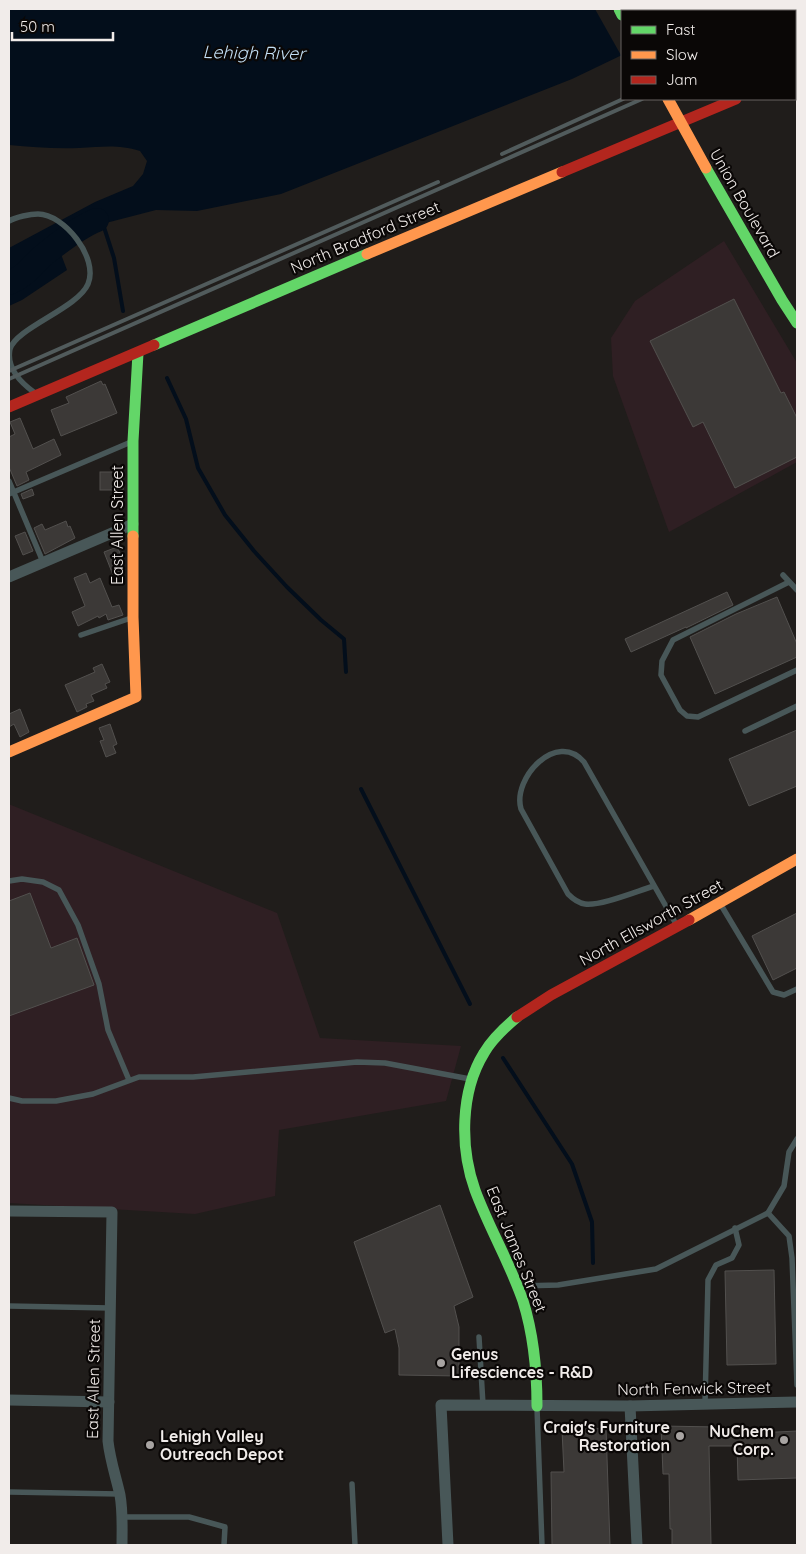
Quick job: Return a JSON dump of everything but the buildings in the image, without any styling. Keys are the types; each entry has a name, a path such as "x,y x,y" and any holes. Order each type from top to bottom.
{"street":[{"name":"Union Boulevard","path":"669,100 782,300 797,323"},
{"name":"North Bradford Street","path":"9,407 375,250 734,100"},
{"name":"East Allen Street","path":"9,752 136,697 133,617 133,441 138,353"},
{"path":"9,577 133,524"},
{"name":"North Ellsworth Street","path":"522,1014 549,996 797,859"},
{"name":"East James Street","path":"522,1014 493,1039 479,1063 472,1080 467,1102 465,1125 467,1158 471,1180 518,1286 526,1309 535,1349 538,1381 536,1406"},
{"name":"East Allen Street","path":"9,1211 112,1212 108,1441 119,1494 122,1517 122,1545"},
{"path":"9,1400 108,1402"},
{"name":"North Fenwick Street","path":"448,1545 441,1405 630,1406 797,1402"},
{"path":"630,1406 637,1545"}],"lane":[{"path":"9,221 38,214 53,218 77,238 89,261 91,270 88,284 75,299 18,337 10,347 9,358 12,369 24,385 39,395"},
{"path":"11,493 133,441"},
{"path":"9,481 11,493 43,562"},
{"path":"783,575 796,587"},
{"path":"790,582 673,640 662,661 661,675 680,710 688,716 698,717 797,670"},
{"path":"81,636 133,617"},
{"path":"745,731 797,706"},
{"path":"654,886 598,904 581,903 575,901 568,894 521,809 519,802 519,792 523,782 541,760 550,753 568,752 578,755 584,762 678,926"},
{"path":"9,881 43,882 59,890 78,925 99,984 108,1030 129,1080"},
{"path":"720,903 773,992 784,995 797,989"},
{"path":"9,1098 22,1101 56,1101 93,1094 139,1077 194,1077 357,1062 385,1063 472,1080"},
{"path":"518,1286 558,1285 656,1269 768,1213 784,1186 789,1152 797,1138"},
{"path":"768,1213 789,1236 792,1258 797,1385"},
{"path":"705,1404 708,1280 716,1266 732,1258 739,1245 735,1228"},
{"path":"9,1306 110,1308"},
{"path":"479,1337 483,1405"},
{"name":"East James Street","path":"536,1406 542,1545"},
{"path":"352,1484 355,1545"},
{"path":"9,1492 119,1494"},
{"path":"122,1517 189,1517 224,1527 224,1545"}],"shaded area":[{"path":"724,241 797,363 797,462 669,532 613,376 611,338 635,301"},
{"path":"9,805 277,913 320,1038 461,1046 446,1101 279,1130 275,1196 195,1214 9,1203"}],"water":[{"name":"Lehigh River","path":"9,9 718,9 621,10 621,55 572,79 281,194 197,211 156,210 102,224 56,241 67,270 22,300 9,306 9,248 95,202 133,186 143,174 147,161 140,151 124,147 61,148 9,145"}],"pier":[{"path":"595,9 637,10 621,10 621,55"}],"waterway":[{"path":"9,283 24,274 63,240 97,220"},
{"path":"102,221 114,258 123,311"},
{"path":"167,378 186,419 198,468 225,515 254,551 287,587 344,639 346,672"},
{"path":"361,789 470,1004"},
{"path":"503,1058 572,1164 592,1222 593,1263"}],"railway":[{"path":"502,154 621,100"},
{"path":"9,379 640,100"},
{"path":"9,371 438,182"}],"traffic: fast":[{"path":"619,9 621,13"},
{"path":"706,168 797,323"},
{"path":"154,345 367,254"},
{"path":"133,536 133,441 138,353"},
{"path":"517,1017 491,1043 476,1068 467,1102 465,1138 470,1174 475,1190 512,1273 527,1314 534,1353 537,1406"}],"traffic: slow":[{"path":"669,100 706,168"},
{"path":"367,254 562,172"},
{"path":"9,752 136,697 133,617 133,536"},
{"path":"689,920 797,859"}],"traffic: jam":[{"path":"562,172 734,100"},
{"path":"9,407 154,345"},
{"path":"517,1017 551,995 689,920"}],"place":[{"name":"Genus Lifesciences - R&D","path":"441,1363"},
{"name":"Craig's Furniture Restoration","path":"680,1436"},
{"name":"NuChem Corp.","path":"784,1440"},
{"name":"Lehigh Valley Outreach Depot","path":"150,1445"}]}
